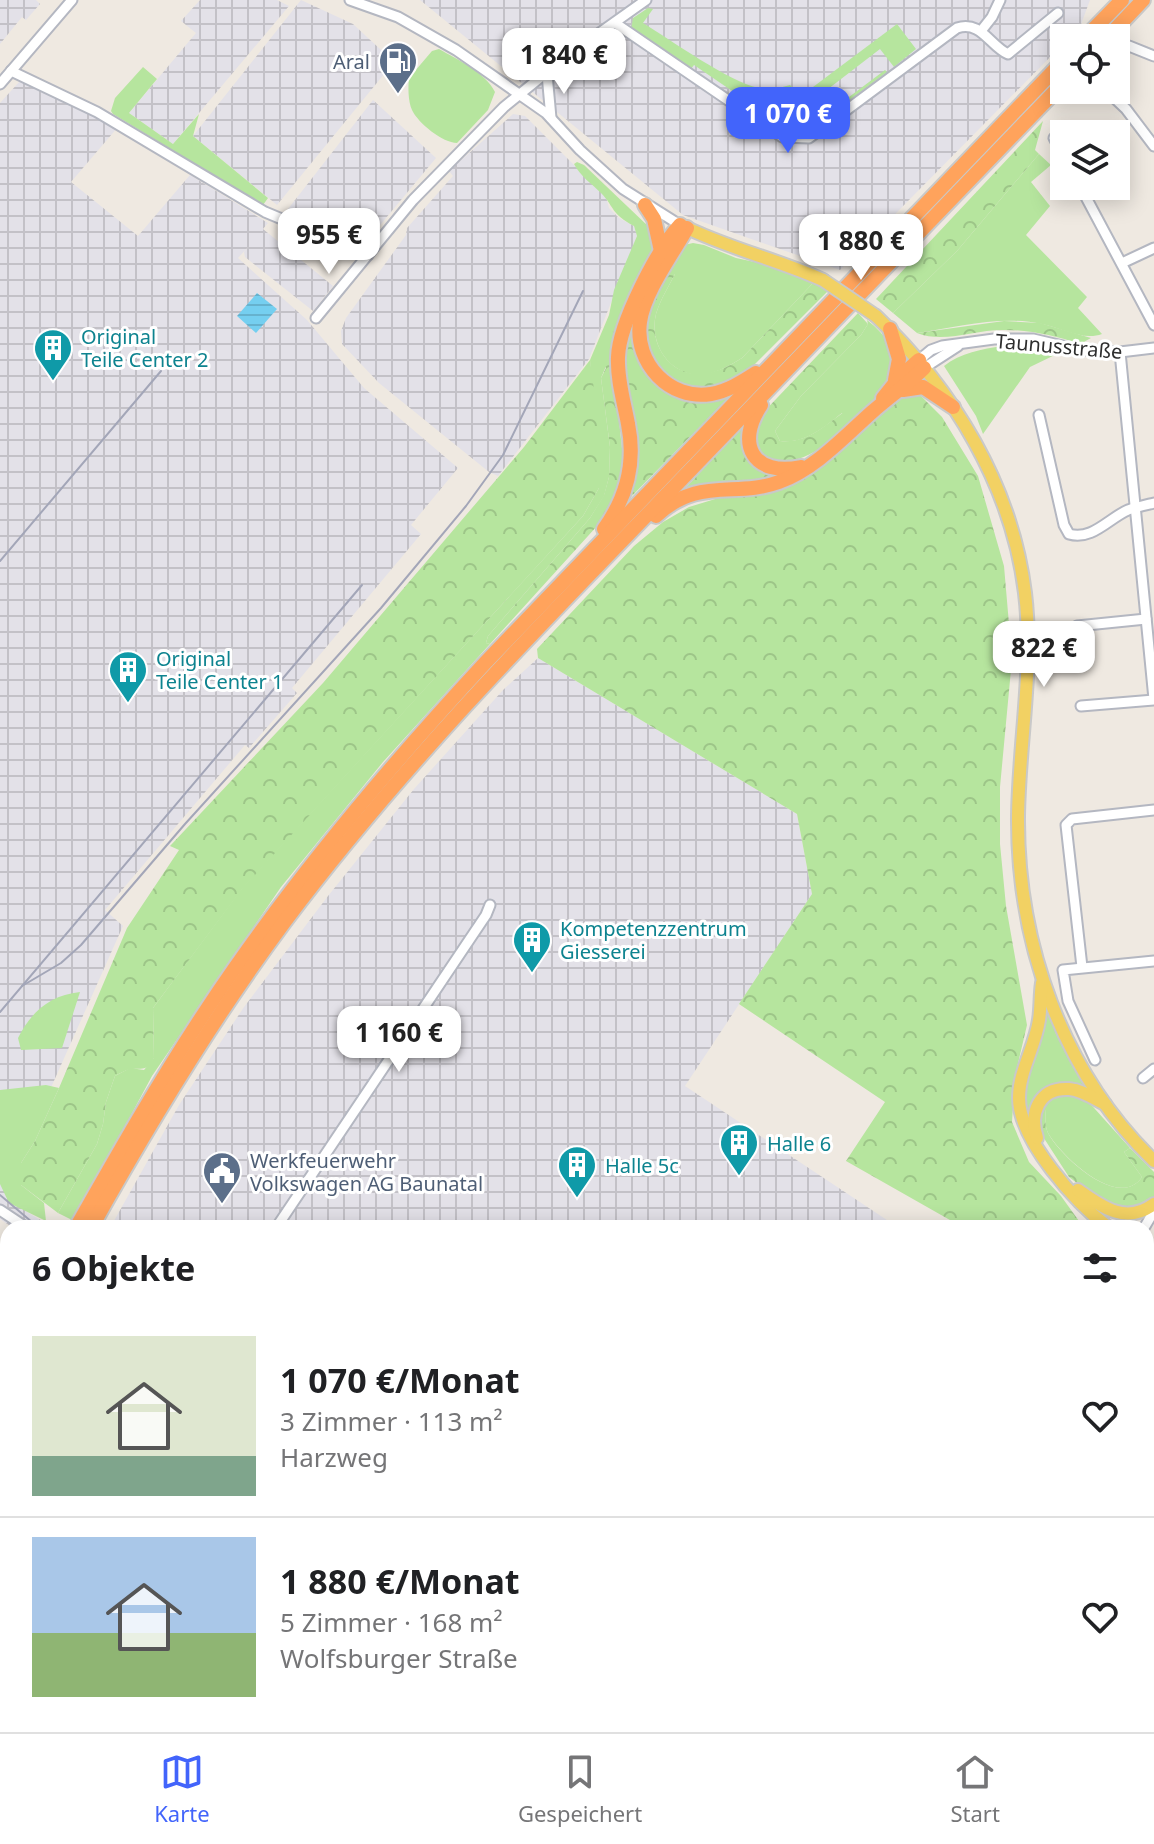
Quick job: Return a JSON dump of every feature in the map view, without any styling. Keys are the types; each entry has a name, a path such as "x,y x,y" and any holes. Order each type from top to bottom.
{"highway":[{"path":"1099,24 1122,0"},
{"path":"1120,24 1143,0"},
{"path":"81,1220 155,1090 206,1009 277,909 409,747 1050,75"},
{"path":"95,1220 129,1159 218,1016 336,855 434,739 1050,96"},
{"path":"645,205 654,219 661,251"},
{"path":"684,227 642,311 640,343 650,367 661,380 675,389 705,395 734,386 779,357"},
{"path":"574,571 614,516 628,482 631,446 620,387 618,351 624,326 661,251 684,227"},
{"path":"890,329 899,359 898,387"},
{"path":"636,525 696,493 777,483 838,443 921,364"},
{"path":"777,379 750,425 750,449 757,460 772,468 790,469 809,464"},
{"path":"898,387 923,387 953,407"}],"main road":[{"path":"684,227 723,244 789,264 823,280 876,316 921,364 953,407 989,469 1014,539 1025,592 1028,635 1018,814 1019,865 1027,923 1043,980 1079,1065 1105,1104 1154,1161"},
{"path":"1043,980 1040,1019 1020,1089 1023,1124 1043,1160 1096,1220"},
{"path":"1105,1104 1082,1092 1056,1090 1043,1097 1034,1109 1032,1124 1037,1140 1075,1187 1102,1207 1116,1213 1131,1214 1154,1204"},
{"path":"1116,1213 1123,1220"}],"street":[{"path":"0,84 72,0"},
{"path":"350,0 398,17 436,37 551,119 598,167 645,205 684,227"},
{"path":"316,318 455,155 506,105 563,59 646,0"},
{"path":"981,31 1000,0"},
{"path":"615,23 782,137 794,139 809,138 957,28 970,26 981,31 1008,54 1058,13"},
{"path":"1130,46 1154,56"},
{"path":"11,71 97,112 265,212 368,255"},
{"path":"547,74 551,119"},
{"path":"1121,104 1154,146"},
{"path":"1088,200 1154,325"},
{"path":"1122,263 1154,248"},
{"name":"Taunusstraße","path":"921,364 937,347 1022,338 1080,350 1120,352 1154,348"},
{"path":"1081,706 1154,700 1146,619 1149,587 1135,508 1120,352"},
{"path":"1039,415 1064,525 1069,534 1081,536 1135,508 1154,503"},
{"path":"1077,626 1146,619"},
{"path":"1082,967 1066,825 1072,819 1154,810"},
{"path":"281,1220 490,905"},
{"path":"1095,1060 1068,1001 1062,975 1065,969 1154,961"},
{"path":"1143,1078 1154,1069"}],"shaded area":[{"path":"0,0 36,0 40,4 26,20 22,17 0,44"},
{"path":"200,0 277,0 289,6 173,144 129,113 196,33 181,21"},
{"path":"301,0 353,24 394,62 277,205 193,136"},
{"path":"420,0 1090,0 1081,24 1050,24 1050,57 840,270 683,215"},
{"path":"20,81 118,127 71,182 138,236 190,175 268,223 263,229 333,286 313,311 245,257 244,252 249,246 238,258 307,320 364,388 458,468 411,525 421,534 292,688 297,693 249,748 245,745 105,910 123,926 8,1184 11,1198 40,1220 0,1219 0,103"},
{"path":"373,100 436,158 371,236 365,239 288,209"},
{"path":"513,114 525,116 606,197 609,208 634,226 637,236 589,359 498,476 379,383 342,344 341,331 346,318 406,235 407,228 453,176 449,171"},
{"path":"538,658 797,814 812,894 685,1086 887,1220 114,1220 179,1105 244,1007 414,789 503,690"}],"green space":[{"path":"648,8 653,9 643,23 716,69 759,88 790,85 801,96 897,24 916,49 894,67 880,49 806,106 793,108 765,104 763,112 694,65 691,69 631,30 633,18"},
{"path":"439,49 478,73 495,92 488,110 457,143 445,140 425,126 415,115 410,102 409,78 432,51"},
{"path":"143,67 157,79 129,113 173,144 199,114 193,136 268,198 263,205 113,114 115,98"},
{"path":"885,70 887,72 806,133 781,131 765,121 766,116 782,119 782,124 801,127 821,118"},
{"path":"1043,121 1035,150 1039,154 957,251 893,313 876,299"},
{"path":"1039,154 1050,166 1031,182 1050,206 1026,235 1087,297 1078,308 1102,334 1080,335 1042,324 1011,321 917,333 893,313 957,251"},
{"path":"574,164 584,165 649,227 656,242 654,255 601,378 610,447 609,477 604,496 590,518 488,636 486,643 490,644 383,762 281,887 152,1076 72,1220 58,1213 97,1144 115,1076 130,1068 144,1070 154,1058 153,1008 243,887 583,516 599,488 590,360 637,236 634,226 617,214"},
{"path":"693,243 736,258 773,266 814,282 742,358 707,374 684,372 674,366 660,349 654,326 662,298 675,274 670,267 684,245"},
{"path":"670,267 675,269 675,274 656,314 656,338 660,349 674,366 695,374 716,371 742,358 814,282 829,290 738,381 701,388 684,385 669,377 657,365 649,350 645,332 646,312"},
{"path":"641,299 635,330 669,389 734,392 626,502 626,395 622,347"},
{"path":"858,313 868,324 861,335 801,396 775,431 780,441 790,441 818,431 851,407 857,409 860,415 829,442 808,455 797,460 769,463 753,443 758,418"},
{"path":"867,320 881,332 893,356 892,368 881,391 860,415 842,413 806,437 780,441 775,431 801,396 861,335 868,324"},
{"path":"1004,321 1040,323 1091,338 1080,344 1014,330 950,337 917,333"},
{"path":"617,331 615,382 625,477 617,504 490,644 486,643 488,636 590,518 604,495 609,477 610,447 601,378 606,368 602,357 612,332"},
{"path":"1002,346 1061,352 1030,367 983,434 976,416 944,366 964,355"},
{"path":"590,360 603,456 599,488 583,516 243,888 153,1008 152,1063 146,1068 127,1070 115,1076 97,1144 58,1213 21,1185 21,1163 35,1141 59,1088 127,928 179,850 170,846 323,683 524,447"},
{"path":"921,396 942,417 978,476 1004,566 1012,659 1000,787 1000,844 1006,906 1027,1025 1015,1076 1012,1122 1029,1162 1078,1220 950,1220 846,1161 885,1102 739,1004 812,894 797,814 538,658 537,649 634,546 663,522 689,507 725,496 788,485 828,461 900,397"},
{"path":"745,424 745,446 781,473 779,478 680,494"},
{"path":"80,992 62,1048 21,1050 18,1038 35,1013 59,997"},
{"path":"1044,1001 1056,1034 1090,1090 1067,1083 1048,1087 1035,1101 1029,1124 1025,1109 1025,1078"},
{"path":"46,1085 59,1088 35,1141 21,1163 21,1185 44,1203 46,1220 9,1203 0,1184 0,1090"},
{"path":"1068,1093 1086,1099 1130,1148 1124,1152 1142,1177 1132,1186 1119,1188 1091,1176 1065,1154 1048,1133 1043,1103"},
{"path":"1043,1103 1048,1133 1077,1166 1105,1184 1119,1188 1132,1186 1142,1177 1124,1152 1130,1148 1154,1172 1154,1200 1136,1207 1116,1208 1069,1177 1038,1129"}],"water":[{"path":"257,293 277,309 256,333 237,316"}],"railway":[{"path":"22,986 61,963 81,945 185,824 381,608 466,506 503,455 583,291"},
{"path":"0,561 161,371"},
{"path":"0,1012 362,585"},
{"path":"0,1195 30,1220"}],"place":[{"name":"Aral","path":"398,95"},
{"name":"Original Teile Center 2","path":"53,382"},
{"name":"Original Teile Center 1","path":"128,704"},
{"name":"Kompetenzzentrum Giesserei","path":"532,974"},
{"name":"Halle 6","path":"739,1177"},
{"name":"Halle 5c","path":"577,1199"},
{"name":"Werkfeuerwehr Volkswagen AG Baunatal","path":"222,1205"}]}
